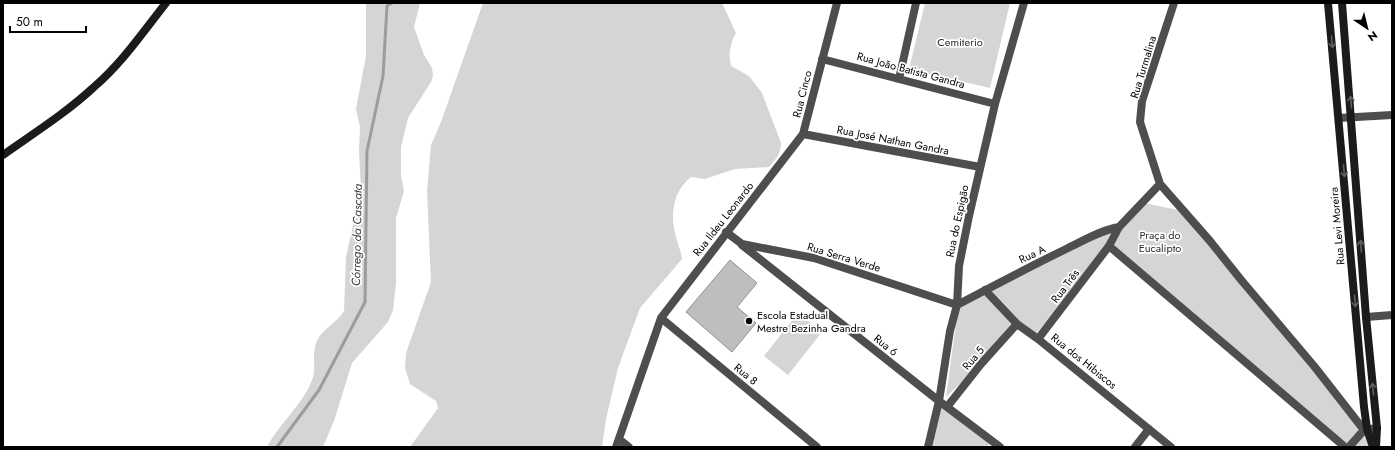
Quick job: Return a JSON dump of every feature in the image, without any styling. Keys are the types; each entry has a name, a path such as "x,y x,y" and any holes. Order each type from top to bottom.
{"main road":[{"path":"3,155 73,106 95,86 122,60 166,3"},
{"name":"Rua Levi Moreira","path":"1328,3 1365,430 1373,447"},
{"name":"Rua Levi Moreira","path":"1342,3 1352,117 1366,317 1377,428 1376,447"},
{"path":"1335,73 1348,72"}],"street":[{"name":"Rua Cinco","path":"803,134 837,3"},
{"path":"899,79 916,3"},
{"name":"Rua do Espigão","path":"928,447 939,401 950,331 957,305 959,266 980,167 995,104 1024,3"},
{"name":"Rua Turmalina","path":"1160,184 1140,122 1142,101 1174,3"},
{"name":"Rua João Batista Gandra","path":"822,58 995,104"},
{"path":"1339,118 1392,115"},
{"name":"Rua José Nathan Gandra","path":"803,134 980,167"},
{"name":"Rua Ildeu Leonardo","path":"617,443 661,318 803,134"},
{"path":"1345,447 1109,246 1119,227 1160,184 1314,366 1365,430"},
{"name":"Rua A","path":"957,305 1090,238 1112,228 1119,227"},
{"name":"Rua Serra Verde","path":"726,232 742,244 814,258 957,305"},
{"name":"Rua 6","path":"742,244 994,445"},
{"name":"Rua Três","path":"1038,339 1109,246"},
{"name":"Rua dos Hibiscos","path":"985,290 1017,324 1038,339 1171,447"},
{"path":"1366,317 1392,315"},
{"name":"Rua 8","path":"661,318 817,447"},
{"name":"Rua 5","path":"947,407 1017,324"},
{"path":"1348,447 1365,430 1377,428"},
{"path":"1135,447 1149,429"},
{"path":"617,443 629,447"}],"green space":[{"path":"366,3 420,3 414,27 424,55 432,68 433,75 431,82 408,118 401,147 401,176 404,191 396,218 396,283 393,310 388,322 352,363 334,421 323,447 267,447 308,389 314,371 314,350 317,341 344,311 346,257 361,189 359,152 360,127 356,109 366,56"},
{"path":"483,3 722,3 736,33 730,49 731,66 749,76 762,93 781,143 776,159 769,167 735,169 705,179 691,177 680,190 674,205 673,221 682,259 640,308 618,368 606,419 602,447 410,447 438,408 436,401 410,384 405,368 406,353 431,282 427,191 431,145 441,122"},
{"name":"Cemiterio","path":"925,3 1010,3 990,88 909,69"},
{"name":"Praça do Eucalipto","path":"1144,203 1178,210 1242,281 1364,430 1369,447 1349,447 1113,246 1119,231"},
{"path":"1118,228 1109,244 1035,335 1022,326 988,290"},
{"path":"988,294 1014,324 982,363 946,397 958,308"},
{"path":"798,313 822,332 788,375 764,356"},
{"path":"940,403 991,442 987,447 930,447"}],"building":[{"path":"730,260 757,283 737,307 756,323 732,352 686,312"}],"waterway":[{"name":"Córrego da Cascata","path":"277,447 319,390 365,302 367,151 383,76 387,6 392,3"}],"place":[{"name":"Escola Estadual Mestre Bezinha Gandra","path":"749,321"}]}
